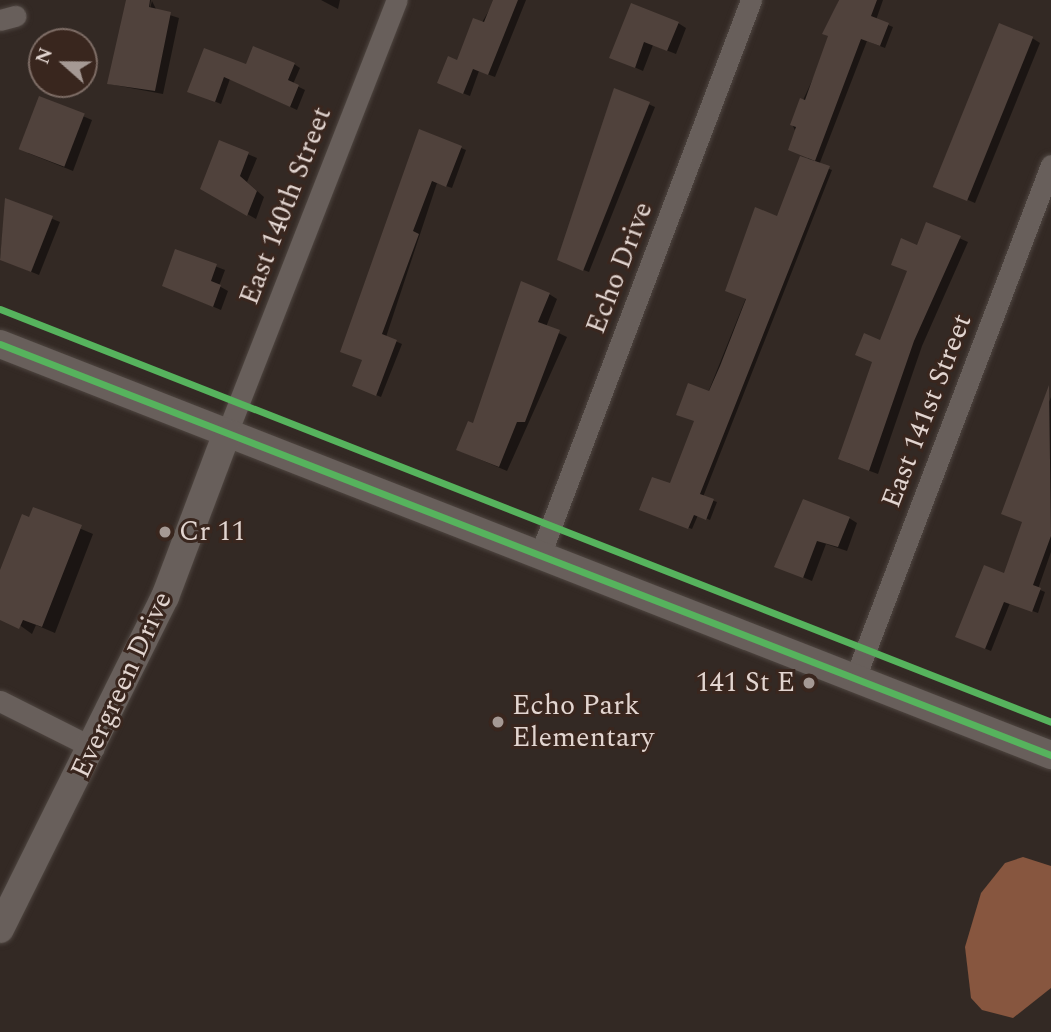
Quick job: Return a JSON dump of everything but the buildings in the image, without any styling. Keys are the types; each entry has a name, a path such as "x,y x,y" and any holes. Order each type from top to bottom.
{"street":[{"name":"East 140th Street","path":"227,433 397,0"},
{"name":"Echo Drive","path":"540,555 751,0"},
{"name":"East 141st Street","path":"855,678 1051,165"},
{"path":"0,344 1051,755"},
{"name":"Evergreen Drive","path":"0,929 94,748 165,597 227,433"},
{"path":"0,701 94,748"}],"shaded area":[{"path":"1023,857 1051,866 1051,988 1013,1018 982,1010 971,998 965,947 981,893 1005,863"}],"cycle path":[{"path":"0,309 1051,722"},
{"path":"0,344 1051,755"}],"place":[{"name":"Cr 11","path":"165,532"},
{"name":"141 St E","path":"809,683"},
{"name":"Echo Park Elementary","path":"498,722"}]}
